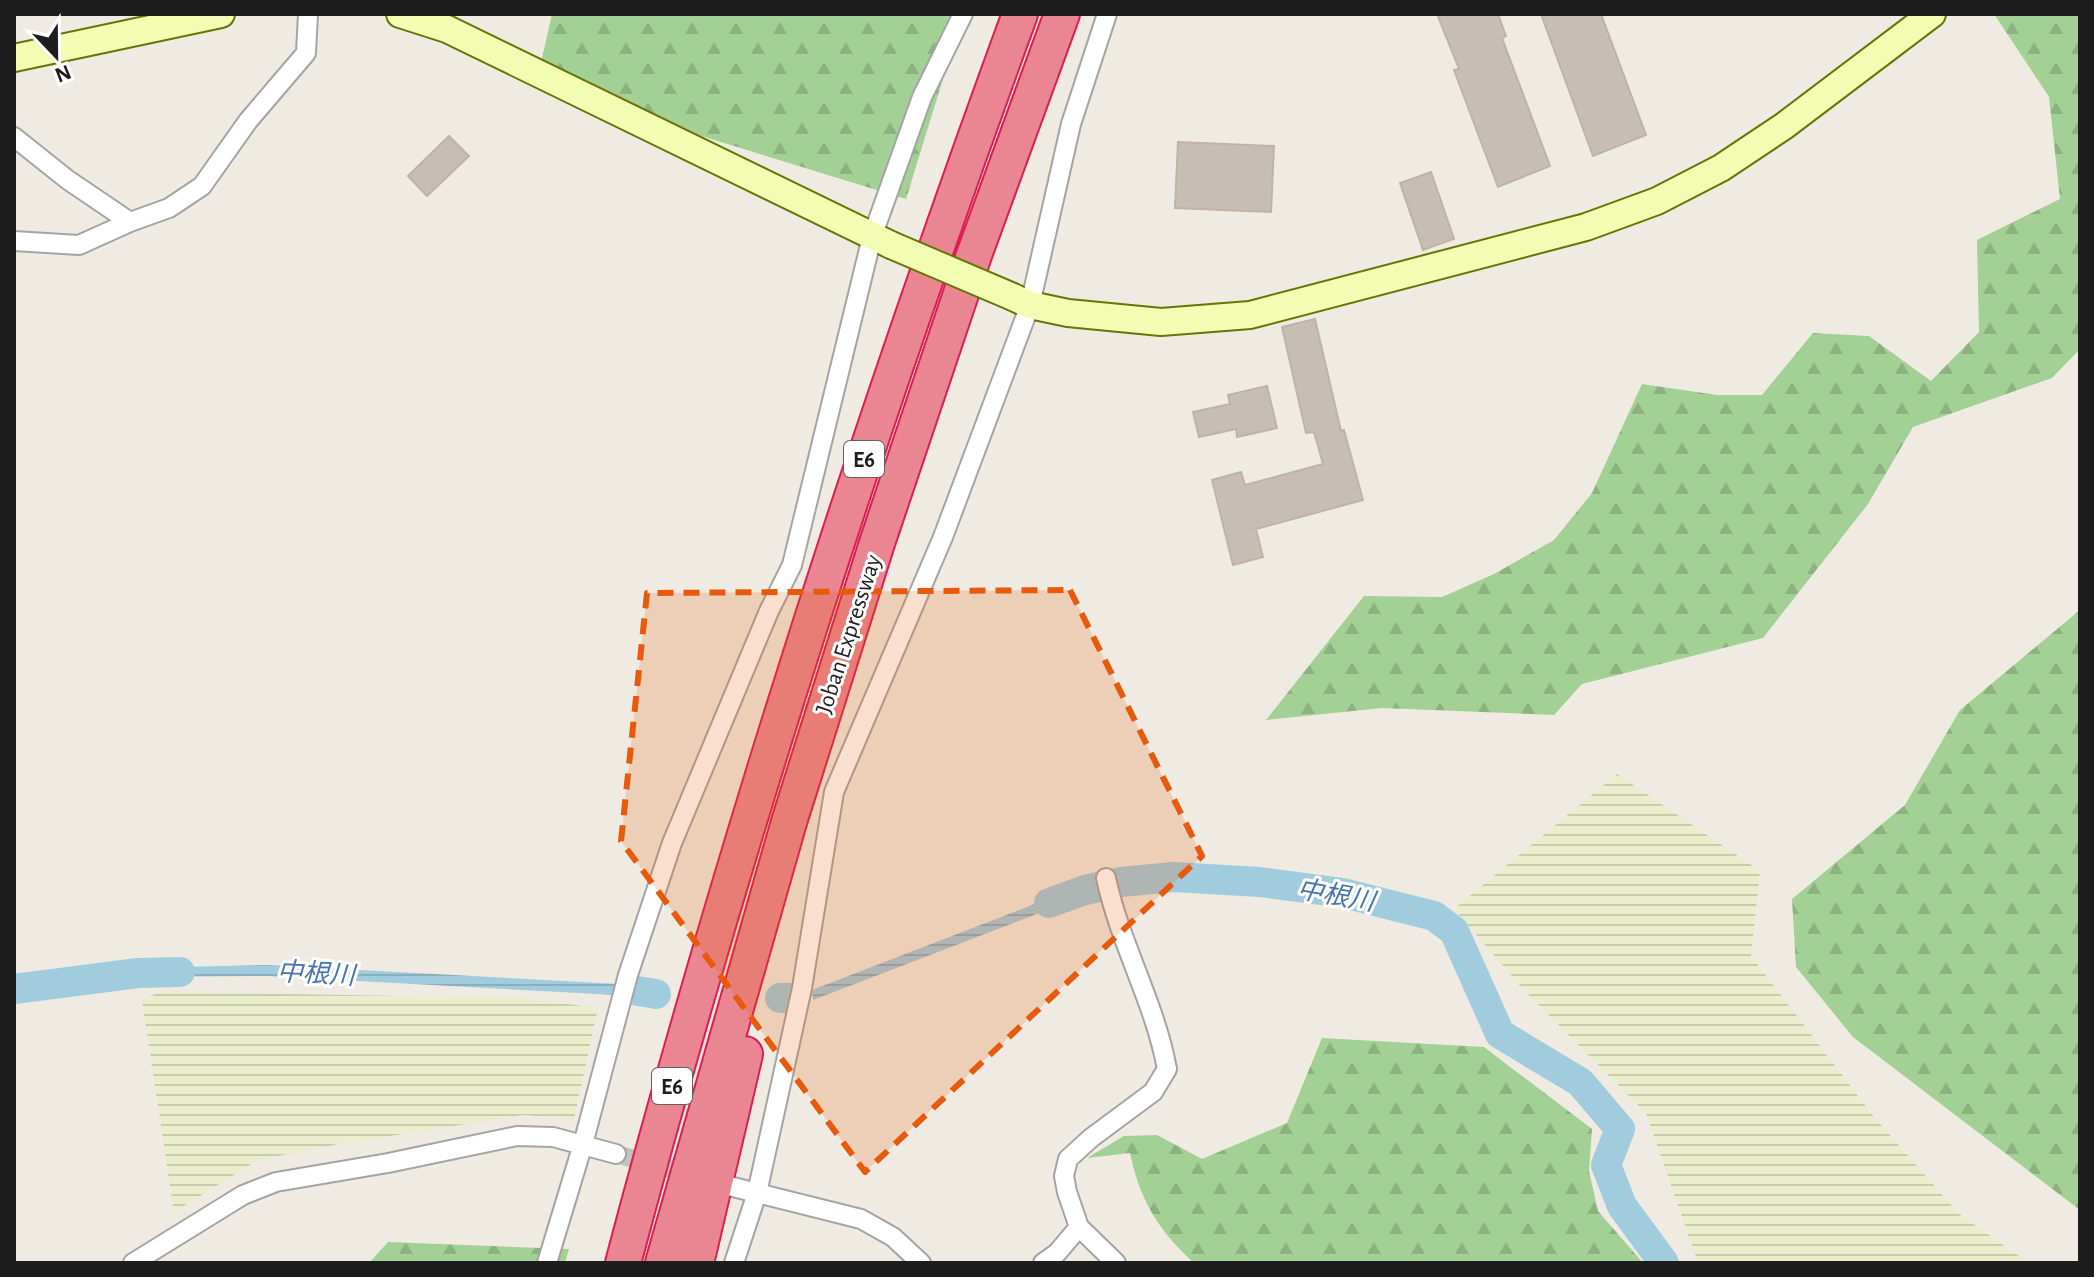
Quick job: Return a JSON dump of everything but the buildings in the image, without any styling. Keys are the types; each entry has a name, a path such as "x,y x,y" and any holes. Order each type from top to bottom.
{"highway":[{"name":"Joban Expressway","path":"623,1263 723,909 839,534 937,241 1020,14"},
{"name":"Joban Expressway","path":"663,1263 789,822 877,543 974,255 1062,14"},
{"path":"696,1263 742,1071 789,822"},
{"path":"599,1263 723,909"}],"street":[{"path":"14,58 221,14"},
{"path":"14,241 79,245 169,208 202,186 248,121 306,53 308,14"},
{"path":"400,14 447,29 881,241 1021,301 1068,313 1161,322 1250,315 1586,227 1657,201 1721,168 1784,126 1932,14"},
{"path":"547,1263 625,986 672,843 769,611 792,565 922,97 963,14"},
{"path":"734,1263 757,1193 802,988 834,792 943,537 1021,301 1071,124 1107,14"},
{"path":"14,137 68,180 130,222"},
{"path":"1107,886 1131,962 1161,1033 1167,1069 1153,1092 1068,1159 1064,1176 1079,1227 1116,1263"},
{"path":"133,1263 243,1195 276,1182 517,1136 553,1137 616,1154"},
{"path":"729,1186 861,1219 893,1237 921,1263"},
{"path":"1043,1263 1057,1253 1079,1227"}],"highlighted area":[{"path":"1070,590 1202,856 865,1172 621,841 647,593"}],"green space":[{"path":"552,14 963,14 906,199 536,85"},
{"path":"1994,14 2080,14 2080,349 2052,378 1913,427 1868,504 1763,638 1582,684 1554,715 1382,708 1266,720 1364,596 1442,597 1494,574 1554,540 1592,493 1642,384 1717,395 1762,395 1813,333 1869,336 1931,381 1979,332 1977,240 2060,199 2049,97"},
{"path":"2080,610 2080,1210 1853,1037 1796,967 1792,899 1905,805 1960,710"},
{"path":"1617,774 1760,871 1751,956 1875,1118 1959,1214 2029,1263 1698,1263 1646,1113 1523,989 1454,909"},
{"path":"160,992 520,998 598,1008 574,1119 523,1115 258,1160 174,1212 142,1000"},
{"path":"1322,1038 1484,1047 1592,1129 1589,1171 1598,1211 1643,1263 1194,1263 1153,1214 1139,1186 1130,1153 1087,1158 1124,1136 1157,1135 1202,1159 1287,1123"},
{"path":"388,1242 569,1249 565,1263 369,1263"}],"water":[{"path":"1084,885 1086,895 813,1000 812,990"},
{"path":"267,965 619,984 616,995 266,976 140,977 139,968"}],"waterway":[{"name":"中根川","path":"1049,903 1121,882 1174,877 1260,882 1343,893 1434,916 1454,931 1500,1034 1580,1082 1620,1129 1606,1165 1622,1206 1664,1263"},
{"name":"中根川","path":"14,989 138,973 180,972"},
{"name":"中根川","path":"638,991 656,994"},
{"name":"中根川","path":"780,998 788,998"}],"tunnel":[{"path":"616,1154 696,1176"}]}
